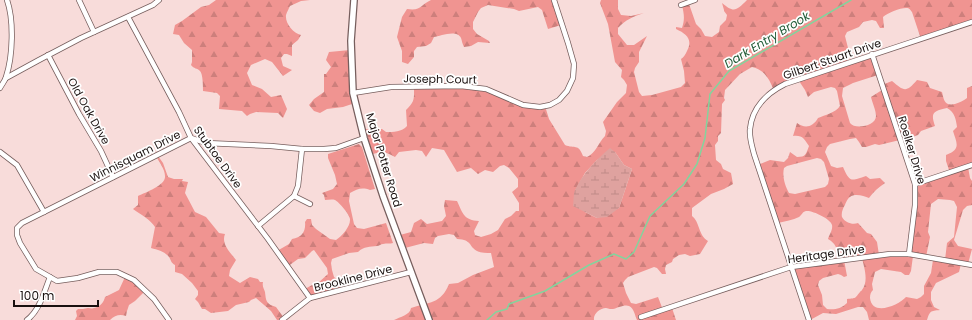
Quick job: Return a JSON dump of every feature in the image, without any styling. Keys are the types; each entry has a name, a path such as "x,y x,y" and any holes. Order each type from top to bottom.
{"street":[{"path":"0,88 6,78 12,46 10,8 7,0"},
{"path":"79,0 94,32"},
{"path":"6,78 94,32 153,5 159,0"},
{"name":"Major Potter Road","path":"354,0 351,41 353,93 364,138 383,196 429,320"},
{"name":"Joseph Court","path":"353,93 391,87 461,86 486,89 523,105 540,107 550,105 559,100 567,91 573,78 574,64 554,0"},
{"path":"681,5 695,0"},
{"name":"Stubtoe Drive","path":"128,17 191,138 268,239 310,298"},
{"name":"Gilbert Stuart Drive","path":"809,320 754,154 750,137 750,129 754,113 758,106 770,93 785,84 972,22"},
{"name":"Roelker Drive","path":"872,54 915,184 915,205 909,254"},
{"name":"Old Oak Drive","path":"48,55 79,114 101,151 113,177"},
{"name":"Winnisquam Drive","path":"50,277 36,269 20,243 17,235 17,228 22,223 191,138 206,143 324,149 336,148 364,138"},
{"path":"258,226 294,196 298,186 302,149"},
{"path":"0,152 17,165 44,212"},
{"path":"915,184 972,166"},
{"path":"294,196 310,204"},
{"name":"Heritage Drive","path":"641,317 791,267 890,254 909,254 972,265"},
{"path":"27,320 41,303 50,277 57,281 78,278 99,272 117,272 134,280 154,299 169,320"},
{"name":"Brookline Drive","path":"282,320 310,298 411,272"}],"green space":[{"path":"216,0 310,0 301,1 290,6 286,15 290,27 301,35 292,45 292,56 284,54 281,58 283,66 292,70 283,76 272,62 265,59 251,65 247,73 252,85 262,89 271,97 281,95 287,109 283,118 278,113 256,112 247,116 242,111 219,109 220,96 217,93 203,91 201,73 191,65 192,50 184,43 179,35 173,34 175,25 201,7 209,5"},
{"path":"431,0 553,0 561,25 548,29 542,10 538,7 519,11 488,5 481,8 478,12 473,22 473,29 477,34 490,43 478,42 471,46 464,47 459,35 452,33 434,37 431,43 426,46 417,47 414,51 414,57 408,64 402,62 402,51 397,37 402,17 407,9 416,9"},
{"path":"601,0 618,0 618,9 621,15 631,16 644,13 630,19 618,28 618,34 627,45 634,45 647,36 639,52 639,62 634,72 639,92 642,96 652,95 681,87 685,83 681,59 689,47 689,41 686,35 676,29 676,27 682,28 683,25 684,16 682,5 689,4 696,24 705,36 712,37 719,32 720,26 726,20 727,15 724,11 722,3 729,8 735,9 740,7 747,0 972,0 972,23 921,39 912,12 906,8 894,11 883,17 884,28 880,28 876,21 872,20 863,22 859,27 847,32 845,36 848,48 845,53 848,64 873,57 878,75 853,83 843,88 842,96 850,123 853,125 865,126 873,122 876,116 871,97 882,90 882,85 892,81 902,89 907,89 917,80 927,82 930,88 942,92 945,102 949,104 958,103 967,98 967,88 972,86 972,166 968,167 972,181 972,205 967,206 963,210 954,240 958,246 972,249 968,264 961,264 959,272 936,283 931,292 931,300 934,307 940,310 931,312 927,320 869,320 867,312 863,307 858,307 836,314 823,313 812,319 811,318 794,269 837,260 837,251 835,246 828,239 832,225 828,220 817,213 809,211 805,211 797,218 778,223 760,164 770,160 784,162 788,158 790,152 797,157 805,154 809,146 801,137 793,136 797,123 803,126 809,126 818,118 830,114 840,106 837,91 835,88 831,87 814,92 808,97 799,81 797,81 774,91 771,83 764,73 757,68 752,67 740,74 725,90 725,100 722,104 721,133 718,136 718,141 715,145 716,160 721,164 723,169 731,173 733,184 711,194 692,208 692,216 695,219 702,235 708,241 700,254 690,256 685,254 679,255 673,259 672,262 666,265 666,274 662,274 657,268 654,267 628,277 623,283 631,303 636,304 658,297 663,310 672,308 676,320 637,320 632,308 625,305 613,309 601,309 597,312 594,320 394,320 407,314 411,308 438,299 446,291 449,284 458,283 473,275 494,267 491,253 482,253 477,251 468,242 457,239 454,235 449,234 438,236 435,238 433,244 424,243 405,248 400,235 411,232 414,223 421,219 427,224 442,221 446,216 444,206 445,200 457,201 467,218 479,221 474,231 475,235 481,237 491,234 498,230 505,219 516,211 519,211 519,203 512,192 518,187 518,179 509,168 504,165 500,166 493,172 485,170 478,174 471,168 457,172 444,150 432,148 426,157 422,151 416,150 399,152 395,157 384,152 373,154 366,129 382,129 389,132 405,128 407,126 406,110 413,100 414,87 482,88 520,105 545,106 549,119 565,145 578,148 583,156 587,157 593,153 605,136 606,131 603,122 617,102 626,93 627,85 621,77 622,70 615,62 608,24 600,3","holes":["947,108 952,112 956,119 957,127 953,131 957,146 954,151 946,155 946,161 950,173 915,185 908,254 879,255 877,242 871,234 867,233 858,223 852,224 845,221 842,214 849,198 857,195 869,198 885,183 880,178 870,179 866,176 854,180 849,178 843,167 837,168 831,166 825,152 830,144 850,139 856,138 862,147 866,147 875,144 879,145 903,140 918,135 921,131 935,126 933,115 936,111","615,152 624,165 632,169 619,208 597,218 585,212 575,191 585,173 597,160","817,158 821,159 824,162 829,179 828,184 825,187 795,194 789,193 783,174 784,168","938,199 954,201 957,207 954,237 947,243 945,260 933,260 931,273 924,286 924,294 917,299 906,297 898,303 886,308 875,307 870,298 873,290 872,284 875,272 881,269 901,272 905,275 909,275 913,256 926,257 930,237 928,232 931,204","862,258 866,278 862,290 855,298 847,299 847,303 842,307 827,309 823,305 822,295 818,285 819,281 823,278 838,274 844,277 847,276 844,260"]},
{"path":"350,50 355,103 343,107 327,109 320,113 314,111 309,105 314,99 324,92 324,74 326,74 331,67 326,60 329,52"},
{"path":"359,144 362,147 375,189 360,189 350,193 349,201 354,224 357,228 364,229 386,223 393,243 365,248 358,252 349,253 332,259 331,263 334,277 338,280 341,290 310,299 305,289 318,283 328,274 327,268 314,250 305,258 298,259 287,267 277,251 289,244 292,239 303,234 307,219 311,219 312,225 316,229 330,239 336,240 349,226 349,215 342,206 335,200 325,200 322,193 333,189 337,184 328,154"},
{"path":"610,148 615,152 624,165 632,169 619,208 607,217 597,218 573,206 574,194 578,184 586,172"},
{"path":"156,156 158,156 163,163 168,177 183,179 182,181 188,182 185,193 195,212 206,217 219,233 225,234 225,245 236,260 230,270 229,276 240,283 250,277 263,282 267,302 276,307 284,318 283,320 277,320 271,311 256,298 249,302 236,305 228,311 211,313 205,309 202,309 195,299 198,295 198,291 192,283 182,274 175,272 175,265 165,253 151,248 155,227 133,209 138,205 138,196 155,188 164,179 164,171"},
{"path":"125,277 129,278 144,292 129,305 126,316 118,315 110,320 75,320 77,316 76,311 78,309 92,308 100,305 105,297 119,290"}],"waterway":[{"name":"Dark Entry Brook","path":"487,320 496,312 507,309 509,304 545,291 589,265 614,254 626,259 634,252 650,216 684,184 697,164 705,138 710,94 729,71 851,0"}]}
